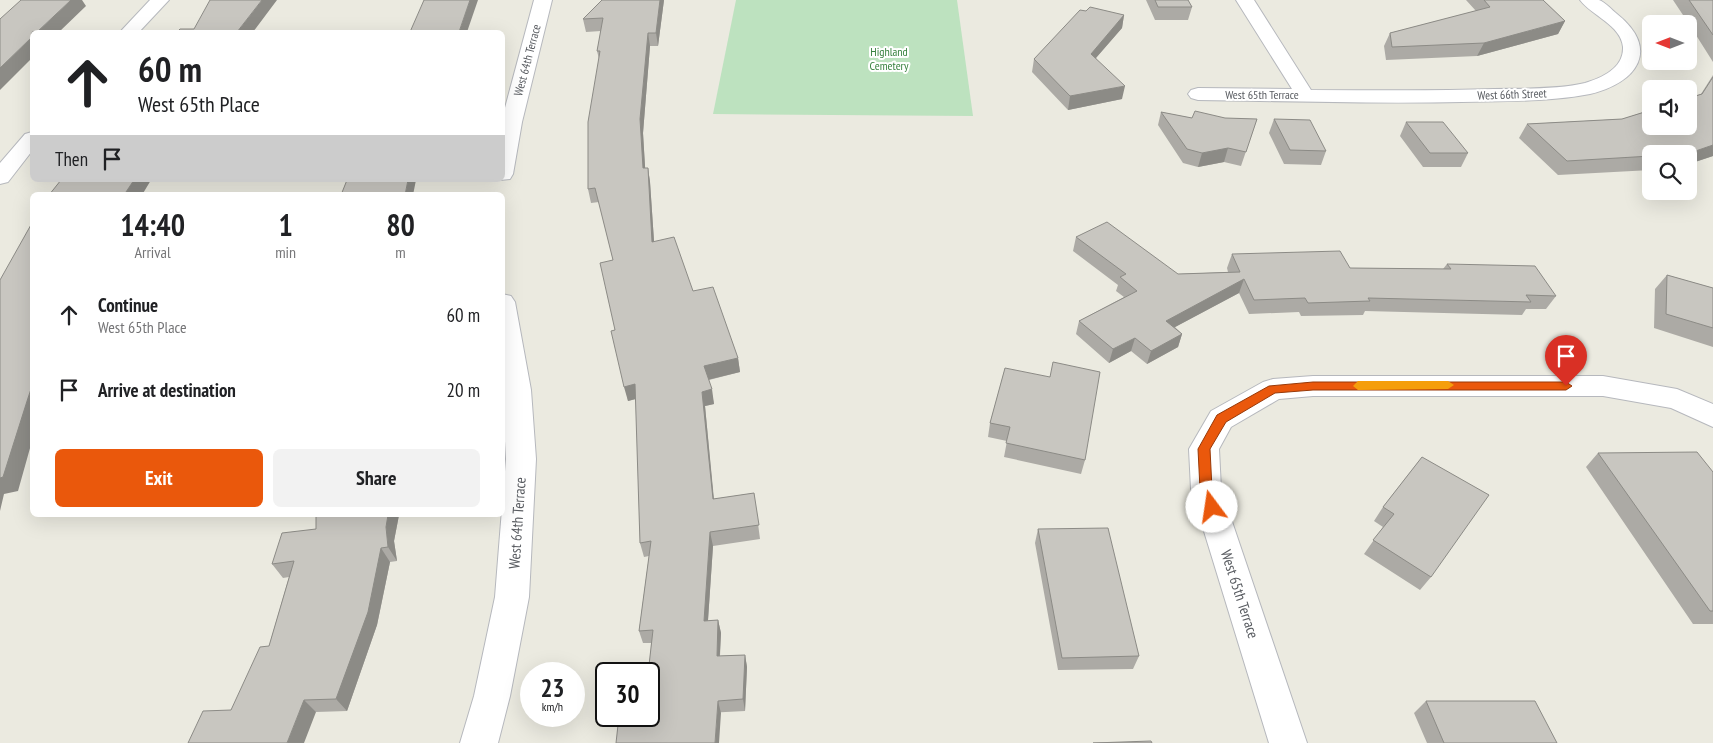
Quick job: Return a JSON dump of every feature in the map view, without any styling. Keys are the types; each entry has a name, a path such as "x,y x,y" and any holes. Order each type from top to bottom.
{"street":[{"path":"131,30 160,0"},
{"name":"West 65th Terrace","path":"1244,0 1305,95"},
{"name":"West 66th Street","path":"1305,95 1414,97 1511,95 1568,92 1605,82 1619,75 1628,66 1632,47 1628,36 1620,25 1589,0"},
{"name":"West 64th Terrace","path":"505,158 512,122 544,2"},
{"name":"West 65th Terrace","path":"1198,94 1305,95"},
{"path":"0,178 30,140"},
{"name":"West 64th Terrace","path":"479,743 492,696 512,597 522,459 517,390 505,320"},
{"name":"West 65th Terrace","path":"1288,743 1206,489 1204,449 1221,418 1273,389 1313,386 1455,385 1604,386 1677,400 1713,416"}],"green space":[{"name":"Highland Cemetery","path":"736,0 957,0 973,116 713,114"}],"building":[{"path":"21,0 71,0 39,30 30,30 30,39 0,68 0,19"},
{"path":"210,0 262,0 239,30 179,30 194,29"},
{"path":"424,0 470,0 460,30 411,30"},
{"path":"602,0 660,0 656,33 648,33 640,119 643,168 648,168 652,242 674,237 693,291 713,287 738,358 704,366 712,389 702,392 713,499 754,493 759,525 710,532 704,621 718,620 717,656 745,655 743,699 718,701 715,743 616,743 618,727 660,727 660,662 649,662 653,630 639,631 651,541 640,543 635,384 624,387 611,331 615,330 600,263 613,260 595,188 588,189 588,122 600,51 597,51 603,18 583,19"},
{"path":"1155,0 1188,0 1192,7 1158,7"},
{"path":"1484,0 1543,0 1565,21 1484,43 1392,47 1390,33 1490,7"},
{"path":"1689,0 1713,0 1713,35"},
{"path":"1090,7 1124,15 1091,54 1125,86 1070,96 1034,59 1080,10 1086,11"},
{"path":"1713,77 1713,145 1697,151 1697,145 1642,145 1642,157 1567,161 1527,124 1622,119 1642,113 1642,135 1697,135 1697,96 1702,94"},
{"path":"1195,111 1225,118 1257,119 1246,152 1228,148 1202,153 1187,149 1161,112 1192,118"},
{"path":"1274,119 1310,120 1326,151 1290,150"},
{"path":"1406,122 1443,122 1468,153 1430,153"},
{"path":"59,182 133,182 126,192 51,192"},
{"path":"346,182 408,182 406,192 342,192"},
{"path":"1107,222 1178,274 1240,272 1232,254 1340,251 1350,268 1451,269 1447,264 1535,266 1556,296 1526,295 1531,302 1368,298 1370,301 1308,303 1305,298 1254,300 1244,279 1166,321 1182,334 1151,351 1135,338 1113,349 1079,321 1137,291 1120,277 1126,274 1076,237"},
{"path":"30,227 30,392 3,477 0,478 0,280"},
{"path":"1667,275 1713,288 1713,328 1666,314"},
{"path":"1053,362 1100,372 1085,460 1006,443 1010,427 990,423 1005,368 1050,377"},
{"path":"1697,452 1713,472 1713,611 1710,611 1598,453"},
{"path":"1422,457 1489,495 1431,577 1373,540 1394,514 1383,507"},
{"path":"316,517 388,517 386,527 388,547 381,548 368,612 336,699 304,700 287,743 188,743 203,711 231,710 260,647 269,646 294,561 272,564 282,533 316,529"},
{"path":"1108,528 1139,656 1062,658 1038,529"},
{"path":"1426,701 1535,701 1557,743 1444,743"},
{"path":"1151,741 1152,743 1093,743"}],"slow traffic":[{"path":"1358,386 1448,385"}],"route":[{"path":"1212,507 1206,489 1204,449 1221,418 1273,389 1313,386 1566,386"}]}
